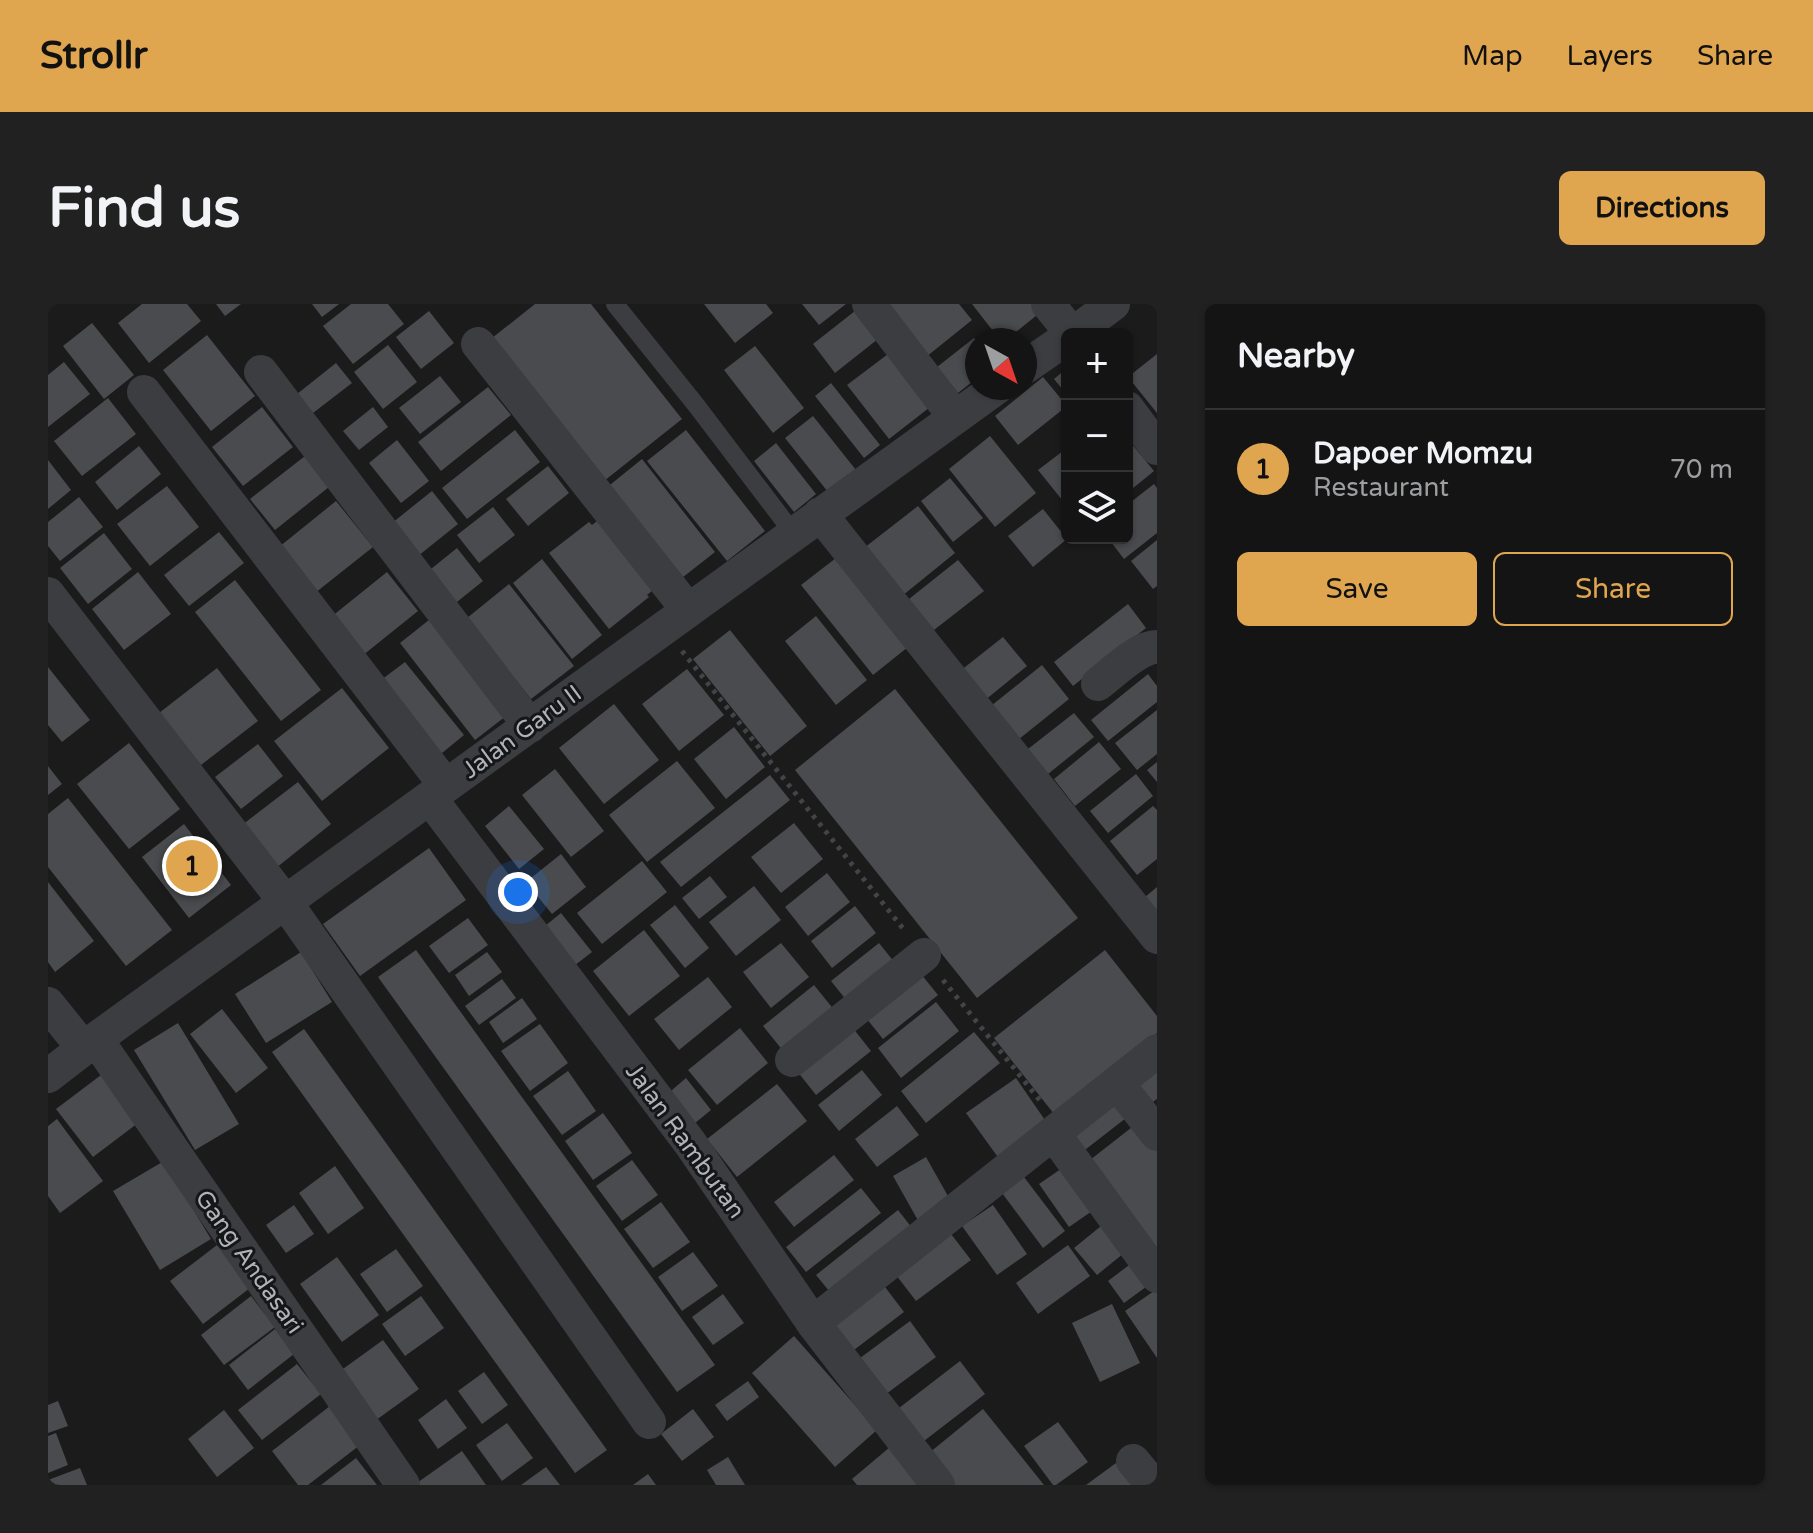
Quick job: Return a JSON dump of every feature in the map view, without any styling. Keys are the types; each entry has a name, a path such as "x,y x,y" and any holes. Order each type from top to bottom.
{"street":[{"path":"869,304 955,417"},
{"path":"1048,304 1067,328"},
{"path":"1080,328 1113,304"},
{"path":"1037,359 1061,342"},
{"path":"478,344 676,619"},
{"path":"261,372 530,726"},
{"name":"Jalan Rambutan","path":"144,392 438,792 690,1143 813,1323 938,1485"},
{"name":"Jalan Garu II","path":"48,1076 979,400"},
{"path":"1133,416 1157,448"},
{"path":"807,524 1157,937"},
{"path":"48,594 286,903 649,1422"},
{"path":"1098,684 1143,650 1157,647"},
{"path":"792,1060 924,955"},
{"name":"Gang Andasari","path":"48,1004 90,1044 403,1485"},
{"path":"813,1323 1157,1051"},
{"path":"1117,1083 1157,1134"},
{"path":"1057,1130 1157,1276"}],"lane":[{"path":"615,304 696,405 807,524"}],"path":[{"path":"676,619 1057,1130"}],"building":[{"path":"142,304 187,304 201,321 149,363 118,323"},
{"path":"216,304 241,304 225,316"},
{"path":"312,304 339,304 322,317"},
{"path":"351,304 388,304 404,324 353,364 323,326"},
{"path":"535,304 591,304 682,419 599,485 487,342"},
{"path":"704,304 766,304 773,313 735,343"},
{"path":"802,304 846,304 819,325"},
{"path":"884,304 959,304 972,320 926,357"},
{"path":"972,304 1036,304 1042,311 1021,328 991,328"},
{"path":"860,307 883,335 835,373 813,344"},
{"path":"429,311 454,343 421,369 396,337"},
{"path":"92,323 134,375 104,399 63,346"},
{"path":"207,335 255,396 211,431 163,370"},
{"path":"388,345 417,382 383,409 354,372"},
{"path":"965,345 965,387 958,393 937,367"},
{"path":"755,346 804,408 773,433 724,370"},
{"path":"892,351 934,404 889,439 847,385"},
{"path":"1157,354 1157,413 1133,383 1133,373"},
{"path":"64,362 90,394 48,427 48,375"},
{"path":"336,363 352,383 313,413 297,394"},
{"path":"1061,373 1061,388 1054,379"},
{"path":"440,376 461,402 420,434 399,408"},
{"path":"1043,377 1061,399 1061,411 1018,445 995,416 1015,400 1037,400 1037,382"},
{"path":"831,383 880,445 864,458 815,396"},
{"path":"488,387 511,415 441,471 418,442"},
{"path":"108,398 136,434 82,476 54,441"},
{"path":"262,407 293,447 243,486 212,447"},
{"path":"373,407 388,427 359,450 343,431"},
{"path":"813,416 856,470 828,492 785,438"},
{"path":"515,430 540,462 467,519 442,488"},
{"path":"686,430 765,531 727,561 647,461"},
{"path":"990,436 1036,493 995,527 949,469"},
{"path":"397,440 429,481 401,503 369,463"},
{"path":"776,443 816,494 794,512 754,461"},
{"path":"1133,445 1154,471 1133,488"},
{"path":"139,446 161,474 117,510 95,482"},
{"path":"1061,453 1061,499 1038,470"},
{"path":"305,456 329,487 275,530 250,499"},
{"path":"642,459 715,552 673,585 600,493"},
{"path":"48,460 71,490 48,509"},
{"path":"548,466 569,493 528,526 506,499"},
{"path":"950,478 983,518 953,542 921,501"},
{"path":"1154,484 1157,488 1157,533 1124,559 1113,544 1133,544 1133,500"},
{"path":"167,486 199,527 150,566 117,524"},
{"path":"432,491 458,524 418,556 392,523"},
{"path":"79,497 103,527 60,561 48,546 48,522"},
{"path":"336,501 373,547 315,593 279,547"},
{"path":"918,506 955,553 902,596 864,548"},
{"path":"493,507 515,535 479,563 457,535"},
{"path":"1043,509 1061,532 1061,544 1033,567 1008,536"},
{"path":"609,512 664,581 609,629 549,553 589,522 592,525"},
{"path":"219,532 244,563 189,606 164,575"},
{"path":"104,533 132,569 88,604 60,568"},
{"path":"1157,540 1157,586 1153,589 1131,561"},
{"path":"457,548 483,581 452,606 426,573"},
{"path":"836,558 908,647 873,675 801,585"},
{"path":"542,559 602,635 572,659 513,583"},
{"path":"958,560 984,591 934,630 909,599"},
{"path":"138,572 171,614 124,650 92,609"},
{"path":"387,572 418,611 362,656 331,617"},
{"path":"235,580 321,690 281,721 195,612"},
{"path":"509,584 574,666 531,699 467,618"},
{"path":"1128,604 1146,628 1073,686 1054,662"},
{"path":"816,616 867,680 836,705 785,641"},
{"path":"429,620 506,716 475,740 400,643"},
{"path":"730,630 807,726 770,756 693,659"},
{"path":"1003,637 1027,666 984,701 960,671"},
{"path":"405,662 464,735 436,758 377,683"},
{"path":"1042,665 1069,699 1013,744 986,710"},
{"path":"48,667 90,720 62,742 48,725"},
{"path":"217,668 258,721 201,765 159,713"},
{"path":"687,669 724,715 679,751 642,704"},
{"path":"1148,674 1157,686 1157,702 1108,741 1091,720"},
{"path":"342,688 389,748 322,801 274,741"},
{"path":"895,689 1078,918 977,998 795,770"},
{"path":"614,704 659,760 604,804 559,748"},
{"path":"1157,710 1157,754 1137,770 1115,743"},
{"path":"1074,713 1094,737 1048,774 1028,749"},
{"path":"734,727 765,767 726,799 694,759"},
{"path":"1099,742 1121,769 1075,806 1054,779"},
{"path":"129,743 180,809 129,849 77,784"},
{"path":"258,744 283,776 241,809 215,777"},
{"path":"677,761 715,808 647,862 609,815"},
{"path":"1157,762 1157,782 1147,770"},
{"path":"48,766 62,784 48,795"},
{"path":"555,769 604,831 571,857 522,795"},
{"path":"1136,774 1153,796 1108,833 1090,811"},
{"path":"770,775 790,800 681,887 660,862"},
{"path":"298,782 331,824 276,868 242,825"},
{"path":"68,798 172,930 126,966 48,867 48,814"},
{"path":"509,806 544,849 519,869 485,826"},
{"path":"1153,806 1157,810 1157,859 1137,875 1110,841"},
{"path":"794,823 823,859 781,893 751,857"},
{"path":"184,824 231,885 189,918 142,857"},
{"path":"429,848 466,900 360,976 323,924"},
{"path":"561,854 586,887 552,914 526,882"},
{"path":"642,861 667,892 602,944 577,913"},
{"path":"827,873 850,902 808,936 785,907"},
{"path":"710,876 727,897 699,919 682,898"},
{"path":"48,882 94,941 55,972 48,962"},
{"path":"754,886 781,920 736,956 709,922"},
{"path":"1157,887 1157,912 1145,897"},
{"path":"675,905 709,948 685,968 650,925"},
{"path":"855,906 876,933 832,968 811,941"},
{"path":"561,913 592,952 570,969 540,930"},
{"path":"468,918 488,945 449,973 429,946"},
{"path":"644,930 680,976 629,1016 593,971"},
{"path":"781,943 809,977 771,1008 743,972"},
{"path":"879,943 895,963 847,1001 831,981"},
{"path":"416,950 715,1365 677,1392 378,977"},
{"path":"1105,950 1157,1016 1157,1033 1054,1114 994,1038"},
{"path":"301,952 332,1002 266,1043 235,994"},
{"path":"487,952 502,972 469,996 455,975"},
{"path":"917,969 938,995 883,1039 862,1013"},
{"path":"708,977 732,1007 679,1050 654,1019"},
{"path":"502,979 516,998 479,1025 465,1006"},
{"path":"814,985 835,1011 784,1052 763,1026"},
{"path":"522,998 537,1019 503,1043 489,1022"},
{"path":"936,1002 959,1031 901,1078 878,1048"},
{"path":"222,1009 268,1068 236,1093 190,1034"},
{"path":"178,1023 239,1124 195,1150 134,1050"},
{"path":"540,1024 568,1063 530,1091 501,1051"},
{"path":"852,1027 871,1051 816,1095 797,1071"},
{"path":"740,1028 768,1063 717,1105 688,1070"},
{"path":"304,1029 607,1450 575,1473 272,1052"},
{"path":"974,1032 1000,1063 926,1123 901,1091"},
{"path":"1157,1058 1157,1099 1146,1107 1126,1082"},
{"path":"862,1070 882,1095 839,1131 818,1105"},
{"path":"568,1071 596,1111 562,1135 533,1096"},
{"path":"105,1072 142,1120 93,1157 56,1109"},
{"path":"686,1078 711,1110 689,1128 664,1097"},
{"path":"1016,1078 1049,1126 1000,1160 966,1113"},
{"path":"777,1084 807,1121 737,1177 707,1139"},
{"path":"1111,1098 1126,1118 1081,1153 1065,1133"},
{"path":"897,1106 919,1135 877,1167 855,1139"},
{"path":"603,1113 632,1153 593,1180 565,1141"},
{"path":"57,1119 103,1181 60,1213 48,1196 48,1126"},
{"path":"1136,1124 1157,1150 1157,1264 1081,1167"},
{"path":"834,1155 854,1180 794,1227 774,1202"},
{"path":"926,1157 953,1205 920,1224 893,1176"},
{"path":"632,1160 658,1195 622,1221 596,1186"},
{"path":"164,1161 211,1239 160,1270 113,1191"},
{"path":"1068,1164 1098,1207 1069,1227 1039,1184"},
{"path":"335,1166 364,1208 328,1234 299,1193"},
{"path":"1024,1177 1065,1231 1043,1248 1002,1193"},
{"path":"861,1188 881,1213 806,1272 786,1247"},
{"path":"661,1202 690,1242 653,1268 624,1229"},
{"path":"294,1205 314,1234 286,1253 266,1225"},
{"path":"993,1205 1027,1254 997,1275 962,1226"},
{"path":"898,1210 916,1233 834,1297 816,1275"},
{"path":"1106,1222 1129,1249 1097,1275 1074,1248"},
{"path":"948,1230 971,1260 916,1301 893,1271"},
{"path":"217,1245 250,1288 203,1324 170,1281"},
{"path":"1068,1245 1090,1276 1038,1314 1016,1283"},
{"path":"396,1249 423,1286 387,1312 360,1274"},
{"path":"693,1252 718,1286 682,1311 658,1277"},
{"path":"337,1257 379,1315 342,1342 300,1284"},
{"path":"1137,1259 1154,1281 1124,1303 1108,1281"},
{"path":"882,1283 904,1312 850,1353 829,1324"},
{"path":"1157,1289 1157,1358 1125,1311"},
{"path":"723,1294 744,1323 713,1345 692,1317"},
{"path":"251,1296 275,1327 224,1365 201,1335"},
{"path":"421,1296 444,1328 405,1356 382,1324"},
{"path":"1112,1304 1140,1363 1100,1382 1072,1323"},
{"path":"910,1321 936,1357 882,1397 856,1361"},
{"path":"275,1329 294,1354 248,1390 229,1365"},
{"path":"794,1336 877,1430 835,1467 752,1373"},
{"path":"383,1340 419,1389 372,1423 336,1374"},
{"path":"960,1361 985,1394 924,1441 899,1408"},
{"path":"297,1364 321,1394 262,1440 238,1410"},
{"path":"484,1372 508,1405 482,1424 458,1391"},
{"path":"748,1381 759,1397 727,1421 715,1405"},
{"path":"446,1399 467,1428 438,1449 418,1420"},
{"path":"58,1401 68,1426 48,1433 48,1405"},
{"path":"330,1406 360,1445 308,1485 298,1485 272,1451"},
{"path":"693,1409 714,1437 682,1461 661,1434"},
{"path":"983,1409 1044,1485 954,1485 929,1453"},
{"path":"224,1410 254,1448 217,1477 188,1439"},
{"path":"1058,1422 1088,1462 1053,1485 1024,1446"},
{"path":"507,1423 533,1458 502,1481 476,1445"},
{"path":"56,1433 68,1465 48,1473 48,1436"},
{"path":"890,1447 922,1485 857,1485 852,1479"},
{"path":"462,1451 486,1485 414,1485"},
{"path":"728,1457 745,1485 716,1485 707,1470"},
{"path":"356,1458 377,1485 321,1485"},
{"path":"1116,1463 1132,1485 1086,1485"},
{"path":"546,1467 560,1485 521,1485"},
{"path":"80,1468 87,1485 48,1485 48,1480"},
{"path":"648,1474 656,1485 633,1485"}],"place":[{"name":"Dapoer Momzu","path":"192,866"}]}
